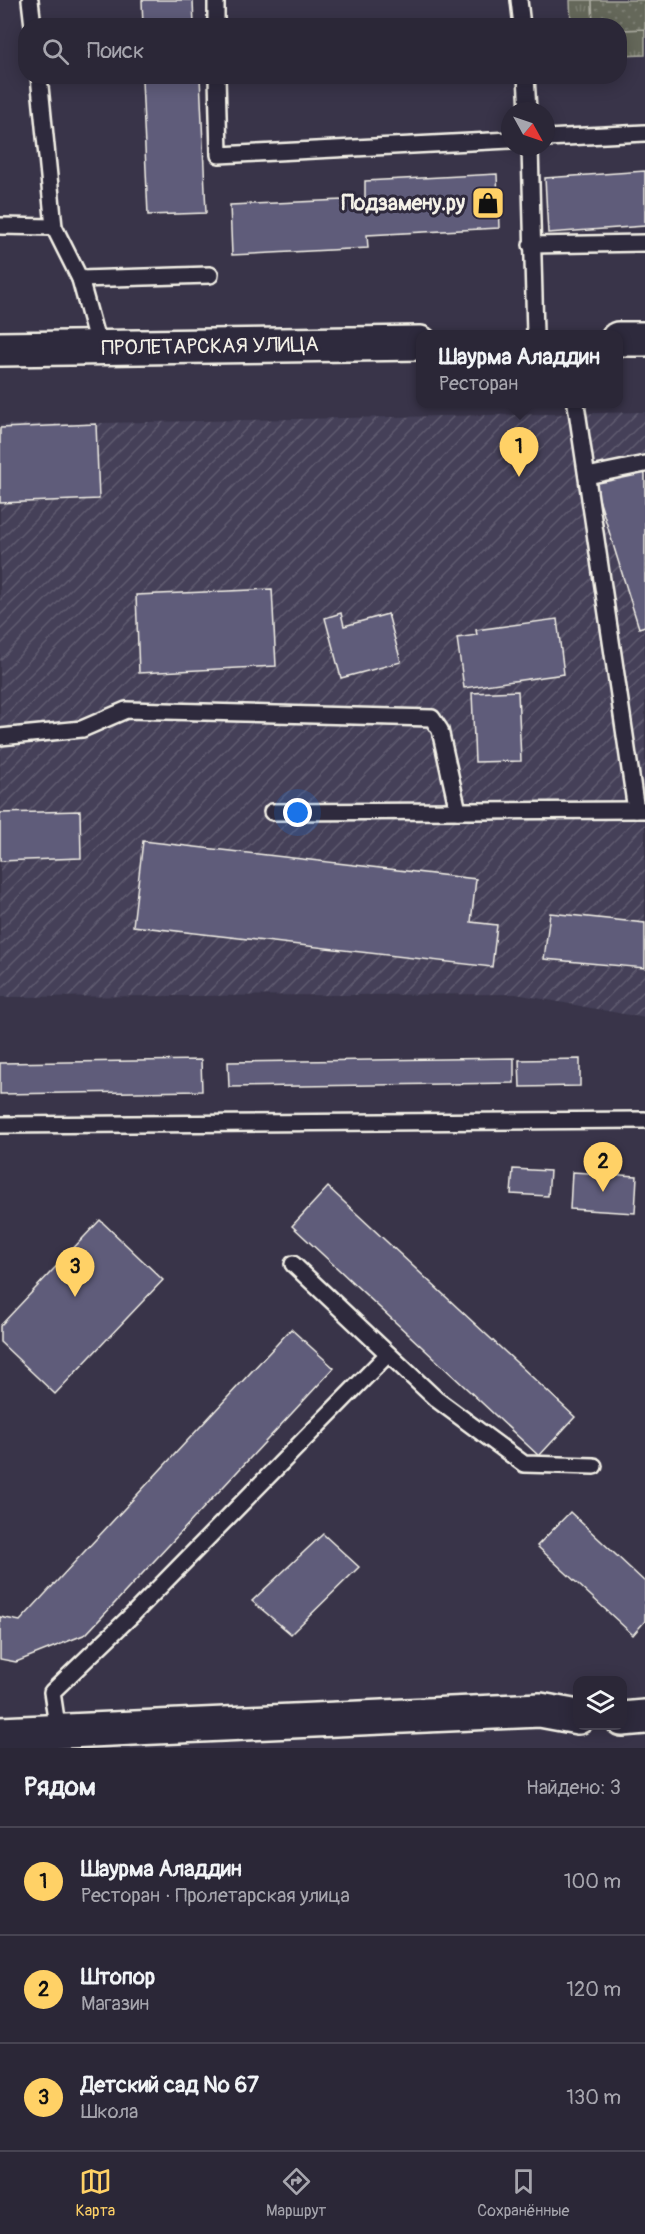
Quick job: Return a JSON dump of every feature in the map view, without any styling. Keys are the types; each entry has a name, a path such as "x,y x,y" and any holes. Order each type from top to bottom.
{"street":[{"path":"623,339 645,339"},
{"name":"ПРОЛЕТАРСКАЯ УЛИЦА","path":"0,349 416,343"},
{"path":"0,1734 540,1710 573,1716"},
{"path":"627,1719 645,1717"}],"lane":[{"path":"30,0 32,18"},
{"path":"216,0 216,18"},
{"path":"519,0 521,18"},
{"path":"40,84 54,228 80,279 99,348"},
{"path":"217,84 219,155 501,140"},
{"path":"526,84 527,102"},
{"path":"555,138 645,133"},
{"path":"530,156 535,330"},
{"path":"0,226 54,228"},
{"path":"531,245 645,243"},
{"path":"80,279 210,274"},
{"path":"272,812 640,810 577,408"},
{"path":"587,476 645,464"},
{"path":"0,737 82,729 126,710 432,718 440,730 458,811"},
{"path":"0,1125 645,1120"},
{"path":"292,1264 436,1399 524,1464 594,1466"},
{"path":"58,1732 52,1692 142,1605 388,1354"}],"shaded area":[{"path":"645,412 645,1018 516,994 0,997 0,425"}],"green space":[{"path":"570,0 592,0 593,18 571,18"},
{"path":"592,0 645,0 645,29 627,30 627,18 593,18"},
{"path":"645,29 645,55 627,56 627,30"}],"building":[{"path":"142,0 193,0 194,18 143,18"},
{"path":"142,84 200,84 206,213 148,215"},
{"path":"645,171 645,226 548,233 545,178"},
{"path":"497,174 499,228 367,235 368,248 232,255 230,205 365,199 365,181"},
{"path":"96,424 99,499 0,503 0,428"},
{"path":"643,468 645,475 645,626 639,628 594,483"},
{"path":"272,589 276,666 139,673 136,595"},
{"path":"341,613 344,626 388,614 401,662 341,678 325,618"},
{"path":"557,619 564,674 464,688 457,638 477,635 476,630"},
{"path":"518,691 521,761 475,762 472,693"},
{"path":"80,811 81,858 0,861 0,813"},
{"path":"143,841 476,879 471,922 497,925 492,967 133,926"},
{"path":"550,913 645,923 645,968 544,959"},
{"path":"514,1058 514,1083 229,1087 228,1062"},
{"path":"580,1059 580,1086 520,1087 519,1060"},
{"path":"201,1060 202,1091 0,1094 0,1063"},
{"path":"513,1169 550,1171 548,1196 511,1194"},
{"path":"572,1172 637,1176 635,1213 570,1209"},
{"path":"328,1187 575,1417 539,1456 292,1226"},
{"path":"100,1220 163,1280 55,1394 0,1342 0,1326"},
{"path":"291,1329 334,1368 86,1634 16,1662 0,1659 0,1617 20,1621"},
{"path":"570,1512 645,1582 645,1621 633,1635 537,1546"},
{"path":"323,1534 359,1567 291,1634 252,1601"}],"place":[{"name":"Подзамену.ру","path":"488,203"},
{"name":"Шаурма Аладдин","path":"519,477"},
{"name":"Штопор","path":"603,1192"},
{"name":"Детский сад № 67","path":"75,1297"}]}
